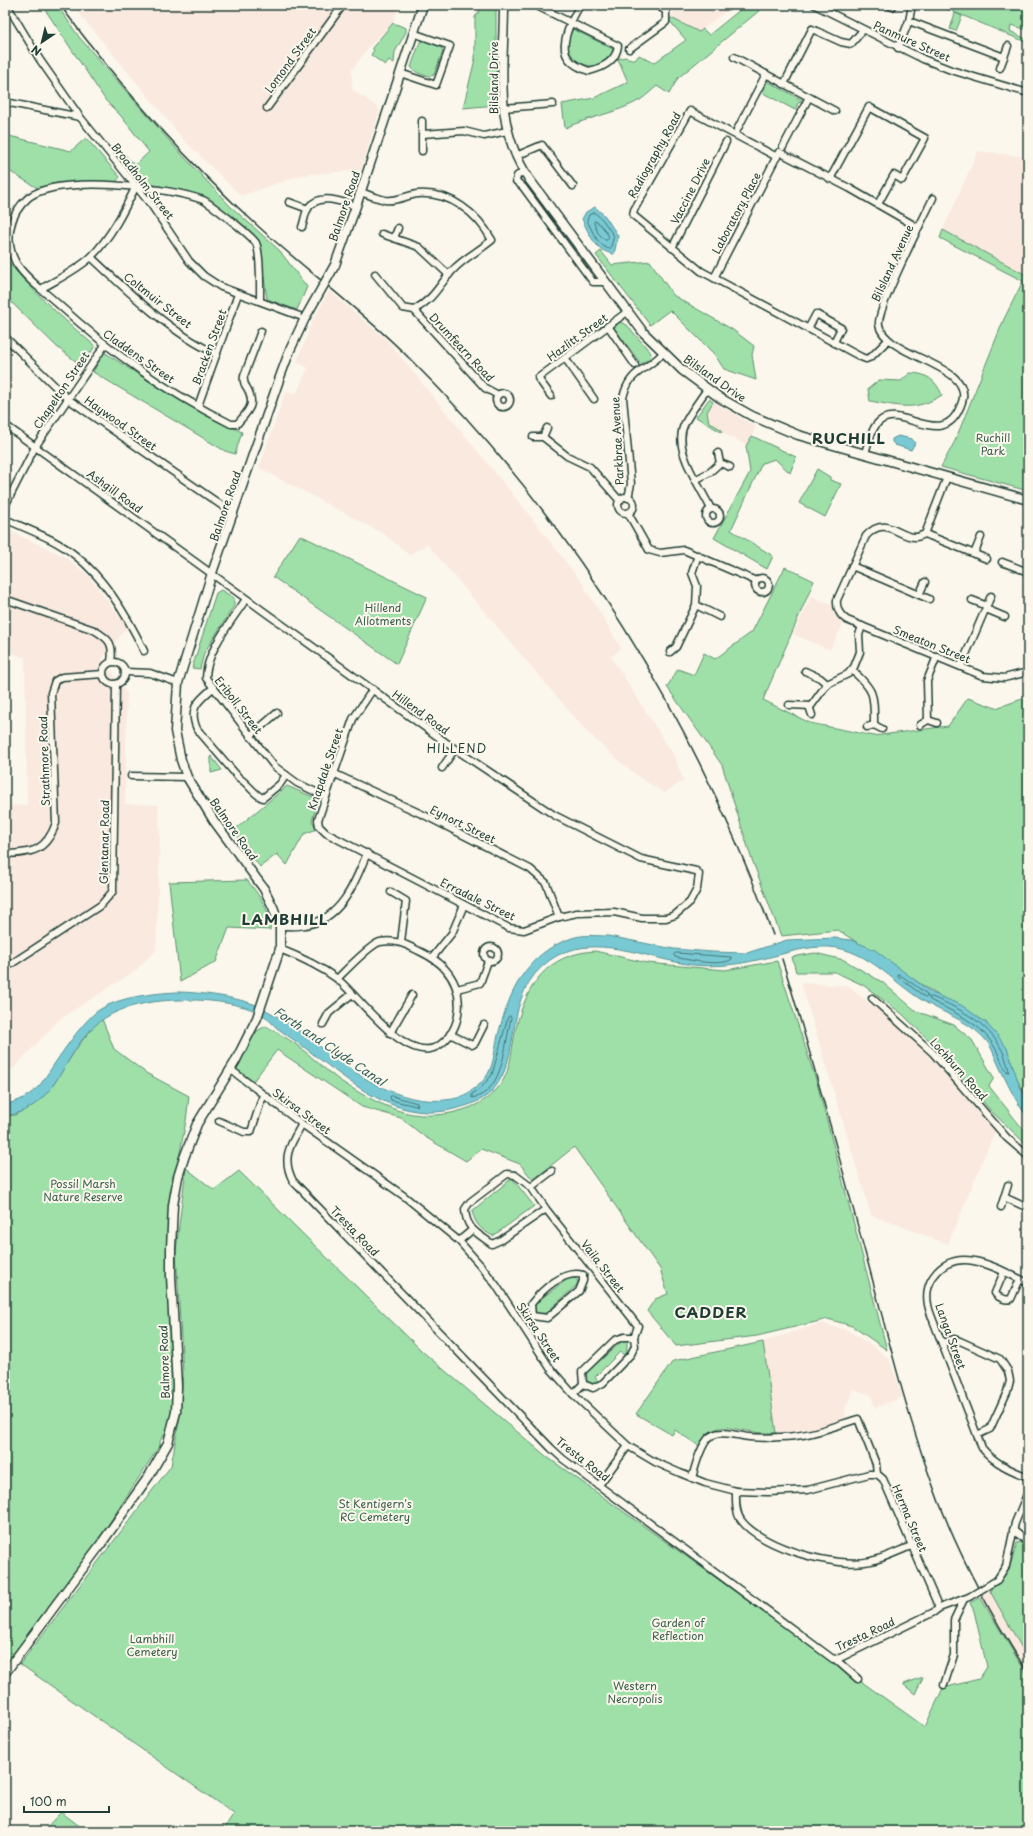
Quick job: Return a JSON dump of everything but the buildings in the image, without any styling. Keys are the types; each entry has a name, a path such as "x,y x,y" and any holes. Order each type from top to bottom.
{"main road":[{"name":"Balmore Road","path":"5,1673 101,1544 149,1476 168,1443 176,1412 177,1386 171,1276 173,1205 178,1177 197,1124 230,1069 257,1018 280,949 280,926 264,889 214,821 187,777 181,760 175,731 178,683 212,573 288,357 305,318 335,265 361,192 423,5"},
{"name":"Bilsland Drive","path":"504,5 502,108 507,131 516,156 524,171 605,282 663,353 707,389 745,413 783,430 1028,500"}],"street":[{"name":"Broadholm Street","path":"7,5 40,60 80,117 156,211 189,261 204,276 213,282 238,294 305,318"},
{"name":"Lomond Street","path":"268,108 343,5"},
{"path":"535,5 570,23 618,46 617,53 603,67 588,71 576,65 567,57 565,42 570,23 580,5"},
{"path":"629,49 666,22 666,10 656,5"},
{"name":"Panmure Street","path":"815,5 898,48 952,70 1028,93"},
{"path":"898,48 909,21 912,5"},
{"path":"909,21 1004,57"},
{"path":"784,84 812,29 841,42 852,44 863,30"},
{"path":"400,73 436,85 450,46 414,33"},
{"path":"1000,68 1008,46"},
{"path":"734,57 835,111"},
{"path":"737,130 766,74"},
{"path":"783,147 809,97"},
{"path":"5,102 80,117"},
{"path":"502,108 553,104"},
{"path":"830,179 869,107 925,138 902,180 894,175 878,204"},
{"name":"Radiography Road","path":"888,340 871,357 866,359 701,271 634,215 634,210 690,111 777,157 779,152 920,228"},
{"path":"422,121 423,134 420,140 422,151"},
{"path":"423,134 464,131 484,136 507,131"},
{"name":"Vaccine Drive","path":"672,248 726,142"},
{"path":"516,156 542,145 573,186"},
{"name":"Laboratory Place","path":"714,278 777,157"},
{"path":"524,171 516,176 516,181 523,187 593,282 605,282"},
{"name":"Claddens Street","path":"260,302 256,244 249,236 207,202 136,186 103,185 60,187 37,193 22,203 16,211 10,226 10,244 21,270 103,348 198,406 235,424 240,421 251,406 252,399 244,384 244,376 261,330"},
{"path":"41,289 71,272 91,257 113,229 136,186"},
{"name":"Drumfearn Road","path":"361,192 385,200 396,200 417,194 440,195 467,208 481,222 492,240 477,252 466,258 449,275 427,303 414,310"},
{"name":"Bilsland Avenue","path":"888,340 879,325 879,317 892,285 933,198"},
{"path":"302,227 308,209 323,199 356,206"},
{"path":"289,202 308,209"},
{"path":"394,238 398,228"},
{"path":"382,234 419,247 449,275"},
{"name":"Coltmuir Street","path":"91,257 137,300 173,327 217,354"},
{"name":"Drumfearn Road","path":"375,274 403,308 414,310 484,388 498,395"},
{"name":"Bracken Street","path":"198,406 238,294"},
{"name":"Hazlitt Street","path":"551,396 538,378 628,312"},
{"path":"808,329 816,314 842,328 834,342"},
{"path":"608,326 635,364"},
{"name":"Haywood Street","path":"5,337 68,399 234,514"},
{"path":"865,454 876,424 883,419 895,417 934,427 940,427 953,418 962,402 964,393 961,386 952,374 888,340"},
{"name":"Chapelton Street","path":"5,506 35,447 103,348"},
{"name":"Parkbrae Avenue","path":"628,498 631,484 623,398 625,386 629,379 663,353"},
{"path":"566,358 594,399"},
{"path":"707,389 684,424 680,440 684,456 711,509"},
{"name":"Ashgill Road","path":"5,425 212,573"},
{"path":"543,437 547,428"},
{"path":"533,437 543,437 567,456 590,467 620,501 619,509 628,513 649,550 660,553 684,550 756,581"},
{"path":"718,454 720,463"},
{"path":"697,479 710,472 720,463"},
{"path":"720,463 730,467"},
{"path":"925,534 947,477"},
{"path":"620,501 624,498 628,498 632,501 634,506 628,513"},
{"path":"5,520 54,542 76,556 98,578 131,623 144,651"},
{"path":"929,599 852,566 865,538 875,529 884,527 891,528 914,537 925,534 987,559"},
{"path":"974,554 981,536"},
{"path":"670,652 676,647 696,605 697,586 692,573 698,555"},
{"path":"1002,562 1027,570"},
{"path":"1008,572 1011,565"},
{"name":"Smeaton Street","path":"852,566 837,600 837,608 844,618 983,676 995,678 1009,677 1028,672"},
{"name":"Hillend Road","path":"212,573 455,749 560,818 641,859 696,871"},
{"path":"919,595 925,582"},
{"path":"960,666 991,596"},
{"path":"5,599 94,630 107,637 113,650 111,662"},
{"name":"Eriboll Street","path":"246,599 211,654 206,667 206,678 274,766 297,783 326,797"},
{"path":"972,600 1005,617"},
{"path":"696,605 720,617"},
{"path":"789,705 809,706 814,704 827,684 852,670 859,655 859,635 862,626"},
{"path":"928,720 927,681 936,656"},
{"path":"111,662 122,665 125,672 122,681 116,684 106,680 103,674 106,665 111,662"},
{"path":"852,670 868,684 872,692 874,724"},
{"path":"805,671 819,677 827,684"},
{"path":"125,672 150,673 178,683"},
{"name":"Strathmore Road","path":"5,854 27,853 40,848 51,837 56,823 51,693 55,681 62,678 103,674"},
{"name":"Glentanar Road","path":"5,968 101,905 113,891 116,684"},
{"path":"213,688 196,703 193,713 194,722 197,729 239,778 247,782 259,796 263,798 280,784 286,775"},
{"name":"Knapdale Street","path":"367,853 326,833 319,826 318,820 352,719 373,689"},
{"path":"809,706 812,715"},
{"path":"250,736 277,713"},
{"path":"928,720 937,723"},
{"path":"920,725 928,720"},
{"path":"866,727 874,724"},
{"path":"874,724 882,729"},
{"path":"442,768 455,749"},
{"name":"Eynort Street","path":"333,773 428,817 530,869 546,883 559,917"},
{"path":"131,776 187,777"},
{"path":"280,926 305,926 330,916 354,885 367,853"},
{"name":"Erradale Street","path":"367,853 509,928 524,930 559,917 577,913 614,912 642,918 666,918 675,915 690,902 697,890 699,874 696,871"},
{"path":"391,892 406,901 401,942"},
{"path":"432,958 452,933 464,905"},
{"path":"280,949 311,962 337,979 390,1033 413,1047 428,1050 440,1045 450,1034 453,1028 459,1008 457,989 445,968 432,958 401,942 379,942 337,979"},
{"path":"457,989 480,983 488,961"},
{"path":"323,1024 329,1013 352,994"},
{"path":"390,1033 412,995"},
{"name":"Lochburn Road","path":"872,998 933,1054 1004,1134 1028,1156"},
{"path":"450,1034 472,1045 476,1043 484,1025"},
{"name":"Skirsa Street","path":"230,1069 302,1124 404,1196 459,1242 481,1266 550,1368 573,1394 628,1446 655,1462 692,1478 736,1491 769,1492 808,1490 869,1474 877,1474"},
{"path":"219,1121 244,1132 251,1132 263,1095"},
{"name":"Tresta Road","path":"302,1124 290,1145 286,1160 288,1171 293,1181 551,1448 563,1459 835,1659 934,1612 939,1608 967,1598 997,1580 1003,1574 1009,1558 1013,1530"},
{"path":"531,1187 552,1171"},
{"name":"Vaila Street","path":"472,1230 466,1219 465,1209 470,1202 507,1174 515,1175 531,1187 591,1268 638,1326 634,1337 635,1346 631,1354 603,1383 593,1388 583,1384"},
{"path":"1000,1207 1008,1185"},
{"path":"1004,1197 1028,1208"},
{"path":"459,1242 472,1230 492,1244 501,1240 546,1209"},
{"name":"Langa Street","path":"1028,1283 979,1262 965,1259 949,1263 934,1276 929,1285 927,1299 931,1315 982,1448 995,1461 1011,1471 1028,1477"},
{"path":"521,1325 532,1316 547,1318 579,1291 582,1275 591,1268"},
{"path":"532,1316 532,1304 539,1294 565,1276 575,1272 582,1275"},
{"path":"1004,1272 995,1292 1004,1299 1008,1300 1011,1298 1020,1279"},
{"path":"573,1394 583,1384 582,1372 615,1340 624,1337 634,1337"},
{"path":"942,1343 954,1339 960,1341 1000,1359 1008,1372 1010,1381 1008,1392 990,1429 977,1435"},
{"name":"Herma Street","path":"692,1478 702,1449 708,1438 712,1435 718,1433 751,1437 782,1437 815,1433 858,1419 876,1464 877,1474 883,1479 939,1608"},
{"path":"599,1485 628,1446"},
{"path":"736,1491 736,1510 739,1519 754,1533 787,1549 818,1559 843,1563 871,1562 911,1546"},
{"path":"1028,1492 1013,1530 1028,1542"},
{"path":"944,1685 954,1655 954,1620 967,1598"},
{"path":"835,1659 858,1679"}],"shaded area":[{"path":"72,5 399,5 393,23 369,46 352,70 352,89 380,109 361,170 301,175 241,196 186,142"},
{"path":"661,5 734,5 699,32 671,18 674,11"},
{"path":"978,151 1028,157 1028,276 943,230"},
{"path":"329,291 387,340 531,517 582,583 621,648 611,657 673,754 684,781 664,793 639,777 587,732 427,544 409,555 384,534 259,468 286,391 296,394 308,368 297,362 312,322"},
{"path":"709,399 756,427 747,445 696,417"},
{"path":"5,529 64,556 89,576 127,627 102,659 127,693 125,804 158,805 160,836 156,950 135,971 60,1019 5,1077 5,806 27,805 25,658 5,650"},
{"path":"811,596 835,607 844,622 830,650 793,634"},
{"path":"801,983 847,986 886,1015 933,1060 995,1131 948,1244 871,1215"},
{"path":"821,1323 847,1330 876,1348 889,1359 903,1397 875,1408 871,1395 853,1389 845,1410 846,1419 824,1427 776,1433 763,1342"},
{"path":"990,1591 1028,1659 1028,1676 980,1597"}],"green space":[{"path":"42,5 57,5 79,37 174,146 230,206 279,250 307,287 297,310 267,299 259,241 212,201 187,191 149,184 120,155 124,154 135,165 149,152 121,116 106,101"},
{"path":"475,5 496,5 496,105 463,108 475,59 475,17 481,9"},
{"path":"746,5 766,5 678,78 669,94 657,86 640,100 612,112 565,128 562,104 594,98 628,82 618,59 625,57 635,60 639,55 654,63 686,40 668,19 671,18 699,32 703,29 709,35"},
{"path":"1028,5 1028,30 1011,25 1010,31 1028,40 1028,43 940,6"},
{"path":"955,13 962,16 956,31 950,29"},
{"path":"393,23 406,28 406,32 395,52 394,63 389,60 385,65 371,55 374,50 372,48"},
{"path":"573,29 613,49 614,53 604,61 593,66 588,66 579,62 571,54 568,45 568,39"},
{"path":"425,40 441,47 443,51 434,75 431,76 421,74 411,67 420,42"},
{"path":"767,81 802,100 798,103 795,110 763,93"},
{"path":"5,135 71,151 86,138 120,177 115,183 58,183 39,189 9,171 5,177"},
{"name":"Ruchill Park","path":"943,230 1028,276 1028,491 941,467 955,441 1004,319 1023,281 940,238"},
{"path":"601,251 612,265 650,261 673,295 733,330 754,346 752,355 756,380 724,369 714,354 670,310 650,325 596,255"},
{"path":"5,258 48,304 95,346 82,366 57,347 5,296"},
{"path":"620,322 627,325 651,353 650,358 641,364 614,328"},
{"path":"104,352 172,395 242,432 235,454 225,451 93,372"},
{"path":"910,373 921,374 930,378 937,385 942,395 915,406 898,406 870,401 868,389 879,380 901,381"},
{"path":"709,399 713,402 707,412 709,422 722,430 721,432 696,417"},
{"path":"752,436 796,457 790,473 775,459 762,463 731,530 773,556 767,569 714,538 750,472 746,446"},
{"path":"817,469 830,477 830,480 841,484 825,517 799,503"},
{"name":"Hillend Allotments","path":"300,535 427,597 397,664 273,577"},
{"path":"785,567 814,581 763,700 810,723 874,736 948,726 968,698 996,708 1028,697 1028,1100 986,1022 947,1001 838,930 781,936 751,857 722,765 667,687 678,669 694,675 704,653 715,659 752,632"},
{"path":"221,590 234,598 234,606 204,653 200,669 192,668 216,593"},
{"path":"211,756 222,770 211,773"},
{"path":"287,786 313,797 317,804 312,821 317,829 304,834 287,865 277,854 260,867 233,831"},
{"path":"247,880 267,910 270,930 229,928 216,962 180,982 169,882"},
{"path":"595,951 647,963 725,970 777,961 817,1083 887,1350 852,1326 828,1319 757,1336 676,1346 647,1311 655,1299 668,1294 660,1269 574,1147 533,1180 520,1164 481,1149 466,1161 425,1137 401,1118 362,1107 277,1050 251,1084 233,1069 257,1031 266,1026 297,1045 339,1080 363,1095 382,1104 397,1110 420,1115 443,1114 464,1110 488,1098 503,1081 509,1067 516,1028 526,998 533,985 542,974 552,965 564,958 578,953"},
{"path":"815,953 844,960 882,982 916,1011 954,1025 972,1040 994,1078 989,1086 1022,1128 1028,1132 1028,1146 991,1111 938,1049 901,1013 863,985 835,972 796,972 792,957"},
{"name":"Possil Marsh Nature Reserve","path":"102,1019 114,1049 146,1073 189,1096 186,1121 171,1199 169,1317 173,1396 170,1426 160,1441 160,1445 97,1542 5,1665 5,1116 15,1115 52,1087 78,1046 94,1026"},
{"path":"186,1168 214,1190 239,1171 423,1352 547,1457 925,1727 943,1688 979,1679 987,1667 974,1611 970,1603 980,1597 1028,1676 1028,1831 223,1831 234,1814 20,1664 171,1466 180,1416 183,1372 176,1251"},
{"path":"512,1178 534,1206 493,1236 479,1226 472,1211"},
{"path":"569,1278 575,1278 578,1281 577,1285 546,1313 536,1314 535,1303"},
{"path":"627,1340 627,1350 624,1355 620,1352 595,1377 598,1381 594,1385 586,1382 586,1373 622,1341"},
{"path":"763,1342 776,1433 730,1428 716,1429 704,1438 699,1446 675,1430 672,1435 636,1414 673,1361"},
{"path":"1021,1542 1028,1547 1028,1659 990,1591 1005,1575 1017,1543"},
{"path":"923,1677 915,1694 903,1684 904,1684"},
{"path":"61,1812 86,1831 43,1831"}],"water":[{"path":"595,207 605,216 618,236 614,254 602,250 598,246 590,236 582,219 586,212"},
{"path":"898,436 912,439 915,443 911,450 895,445 892,442 892,439"},
{"path":"585,936 608,936 674,949 712,952 747,953 787,940 835,938 851,940 875,950 932,993 961,1005 985,1022 997,1035 1007,1048 1020,1087 1028,1101 1028,1118 1012,1093 989,1044 976,1030 925,1002 864,958 836,948 820,947 796,950 741,963 710,966 676,962 621,949 602,947 584,947 567,951 550,960 535,974 524,991 518,1008 508,1060 502,1077 492,1091 476,1102 464,1107 445,1111 426,1112 408,1110 374,1096 342,1076 277,1028 265,1016 246,1007 212,1001 171,1000 140,1004 110,1015 102,1020 78,1045 60,1076 50,1090 38,1102 23,1111 5,1116 5,1104 24,1098 40,1085 75,1034 91,1016 99,1010 126,999 158,993 177,992 223,996 258,1006 292,1025 356,1073 392,1092 412,1098 432,1100 458,1098 477,1086 488,1074 492,1065 502,1019 514,989 531,964 543,953 572,938"}],"railway":[{"path":"60,5 129,93 179,148 259,227 356,309 411,360 470,422 525,488 577,556 624,628 667,701 706,777 742,855 773,935"},
{"path":"782,959 805,1034 903,1394 919,1446 948,1525 972,1576 985,1601 1028,1673"}],"district":[{"name":"RUCHILL","path":"849,437"},
{"name":"HILLEND","path":"457,748"},
{"name":"LAMBHILL","path":"285,918"},
{"name":"CADDER","path":"711,1311"}],"water label":[{"name":"Forth and Clyde Canal","path":"330,1046"}],"park label":[{"name":"St Kentigern's RC Cemetery","path":"375,1509"},
{"name":"Garden of Reflection","path":"678,1628"},
{"name":"Lambhill Cemetery","path":"152,1644"},
{"name":"Western Necropolis","path":"635,1691"}]}
